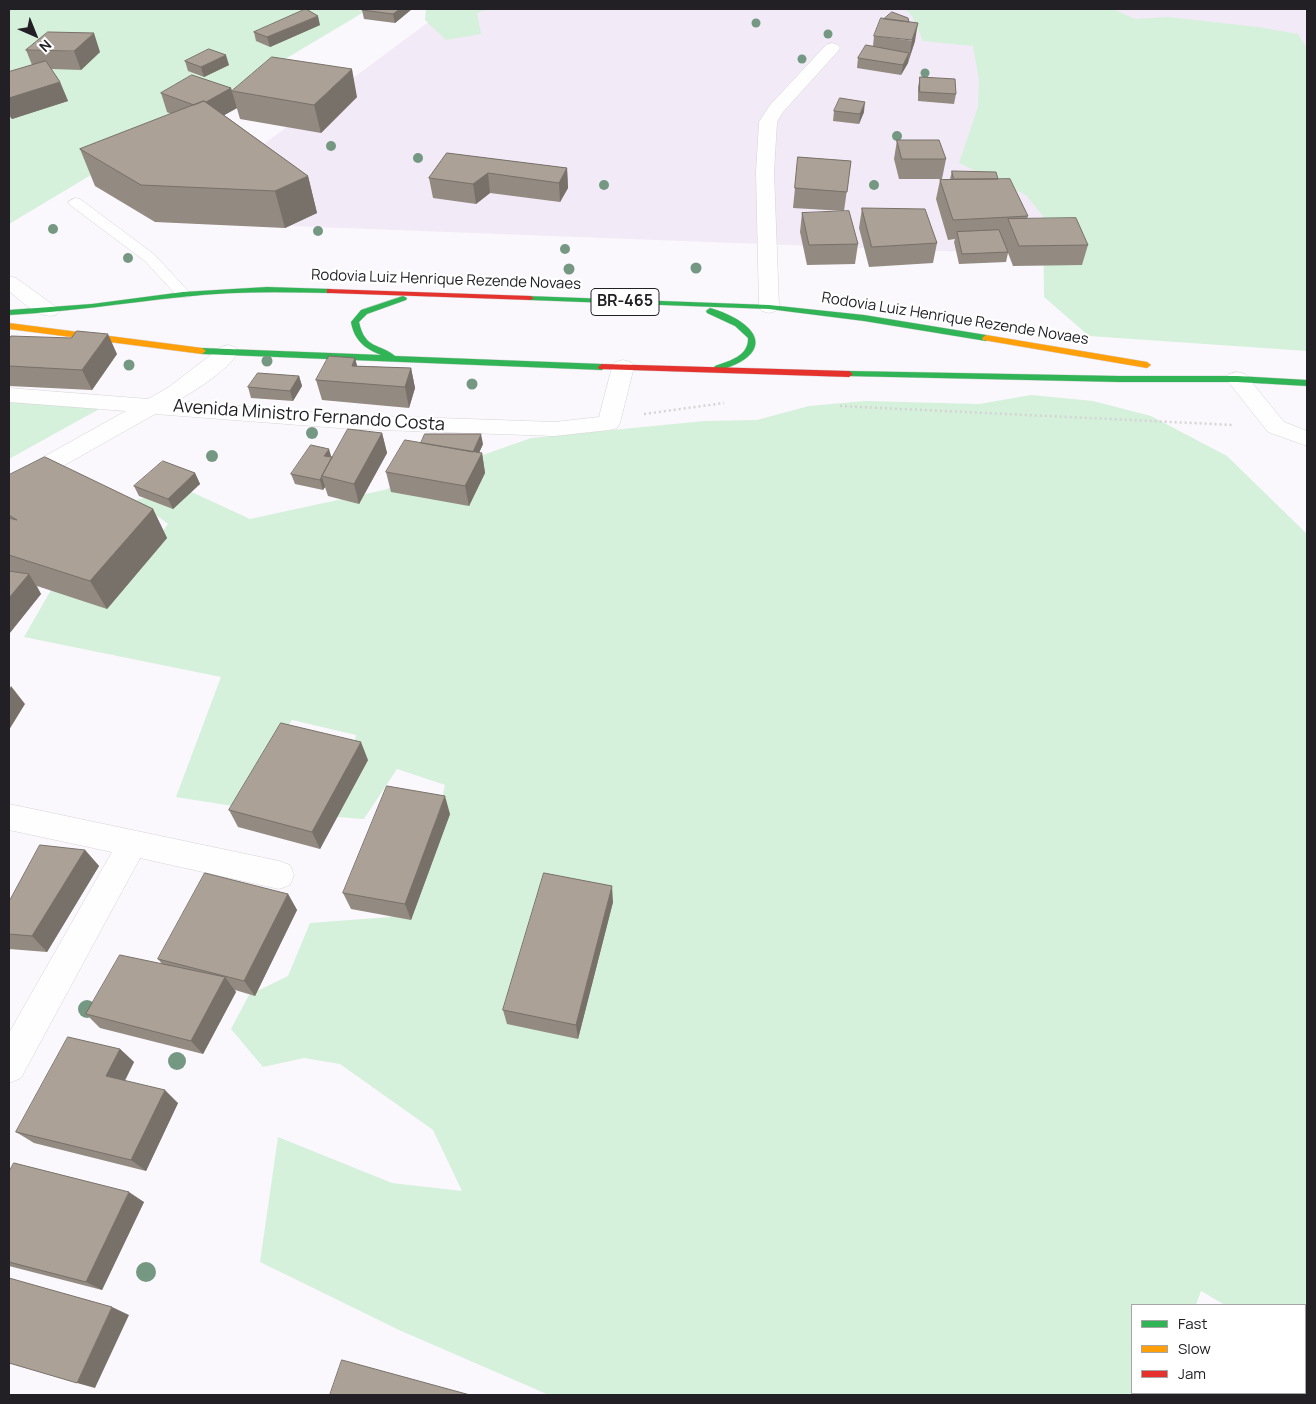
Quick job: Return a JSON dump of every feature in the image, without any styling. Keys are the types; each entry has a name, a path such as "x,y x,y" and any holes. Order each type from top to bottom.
{"highway":[{"name":"Rodovia Luiz Henrique Rezende Novaes","path":"9,313 49,311 183,294 267,289 692,306 769,307 820,311 895,321 1049,350 1237,379"},
{"path":"402,359 367,346 355,332 355,322 364,312 414,294"},
{"path":"692,306 726,316 750,332 754,342 750,352 738,361 712,369 696,371"},
{"name":"Rodovia Luiz Henrique Rezende Novaes","path":"9,326 198,351 696,371 1237,379 1307,384"}],"street":[{"path":"769,307 765,172 768,122 776,109 832,48"},
{"path":"9,282 49,311"},
{"path":"9,486 155,405 194,381 228,352"},
{"path":"609,423 623,367"},
{"path":"1237,379 1276,426 1307,439"},
{"name":"Avenida Ministro Fernando Costa","path":"9,395 389,424 555,429 609,423"},
{"path":"9,817 279,875"},
{"path":"9,1066 133,843"}],"lane":[{"path":"75,202 150,258 183,294"}],"path":[{"path":"609,423 657,412 732,403"},
{"path":"830,405 1276,426"}],"shaded area":[{"path":"446,9 1307,9 1307,265 160,221"}],"green space":[{"path":"9,9 356,9 364,12 9,224"},
{"path":"426,9 488,9 477,13 481,34 446,40 425,20"},
{"path":"905,9 1113,9 1135,19 1168,17 1258,27 1298,34 1307,48 1307,351 1089,336 1044,297 1043,216 1026,195 959,163 978,107 979,80 973,46 923,41 912,16"},
{"path":"1031,395 1093,401 1151,416 1227,456 1307,534 1307,1357 1306,1304 1223,1304 1201,1291 1196,1304 1131,1304 1131,1394 1163,1395 549,1395 399,1330 260,1262 278,1137 392,1183 462,1191 433,1130 340,1064 304,1058 263,1067 231,1029 249,995 288,976 310,923 390,917 425,878 445,785 397,769 364,819 337,817 356,735 292,720 239,807 176,797 221,677 24,637 59,576 122,585 168,524 136,500 183,488 250,519 384,490 531,438 704,421 757,420 809,406 865,401 979,404"},
{"path":"9,402 101,408 9,459"}],"building":[{"path":"306,9 318,16 267,37 254,32"},
{"path":"400,9 393,14 362,10"},
{"path":"892,12 908,18 909,22 884,19"},
{"path":"881,18 918,23 912,40 874,36"},
{"path":"48,32 94,33 74,51 26,50"},
{"path":"866,45 909,53 903,65 858,58"},
{"path":"209,49 226,55 201,67 185,61"},
{"path":"272,57 352,69 314,105 232,91"},
{"path":"46,61 60,82 9,98 9,72"},
{"path":"192,75 231,88 206,102 194,105 161,93"},
{"path":"920,77 955,79 956,94 920,92"},
{"path":"840,98 865,102 860,114 834,111"},
{"path":"204,101 308,176 275,191 141,185 80,149"},
{"path":"897,140 939,140 946,159 902,159"},
{"path":"447,153 567,168 559,183 488,173 473,184 429,178"},
{"path":"798,157 851,161 847,192 795,188"},
{"path":"952,171 996,172 998,179 954,179"},
{"path":"1010,179 1028,216 953,220 940,180"},
{"path":"862,208 925,209 937,243 872,247"},
{"path":"849,211 858,244 809,245 802,213"},
{"path":"1076,218 1088,245 1019,246 1008,219"},
{"path":"999,230 1008,252 962,254 957,232"},
{"path":"77,331 108,334 82,370 9,366 9,339 11,336 71,338"},
{"path":"329,356 355,358 352,366 411,368 405,387 316,380"},
{"path":"258,373 299,376 290,391 248,387"},
{"path":"348,429 382,433 354,484 322,476"},
{"path":"425,434 481,434 473,452 421,443"},
{"path":"405,440 482,453 465,486 386,472"},
{"path":"311,445 329,449 324,456 332,457 320,480 291,474"},
{"path":"45,457 153,509 90,581 9,555 9,518 17,520 9,515 9,475"},
{"path":"163,461 195,473 168,499 134,486"},
{"path":"9,571 29,574 9,598"},
{"path":"281,723 361,742 312,832 229,810"},
{"path":"387,786 445,796 405,904 343,893"},
{"path":"40,845 85,850 32,936 9,934 9,902"},
{"path":"205,873 288,894 244,981 158,959"},
{"path":"544,873 612,886 576,1025 503,1010"},
{"path":"120,955 225,977 191,1041 86,1014"},
{"path":"68,1037 120,1049 106,1076 165,1090 131,1160 16,1132"},
{"path":"14,1163 129,1192 86,1282 9,1262 9,1172"},
{"path":"9,1278 112,1307 77,1383 9,1363"},
{"path":"342,1360 470,1395 330,1395"}],"traffic: fast":[{"path":"9,313 92,306 183,294 267,289 330,291"},
{"path":"391,356 367,345 359,335 355,322 364,312 403,298"},
{"path":"530,298 769,307 864,318 986,338"},
{"path":"710,311 738,324 752,338 752,346 747,353 736,361 718,368"},
{"path":"202,351 602,367"},
{"path":"849,374 1119,379 1237,379 1307,383"}],"traffic: slow":[{"path":"9,326 202,351"},
{"path":"986,338 1147,365"}],"traffic: jam":[{"path":"330,291 530,298"},
{"path":"602,367 849,374"}]}
